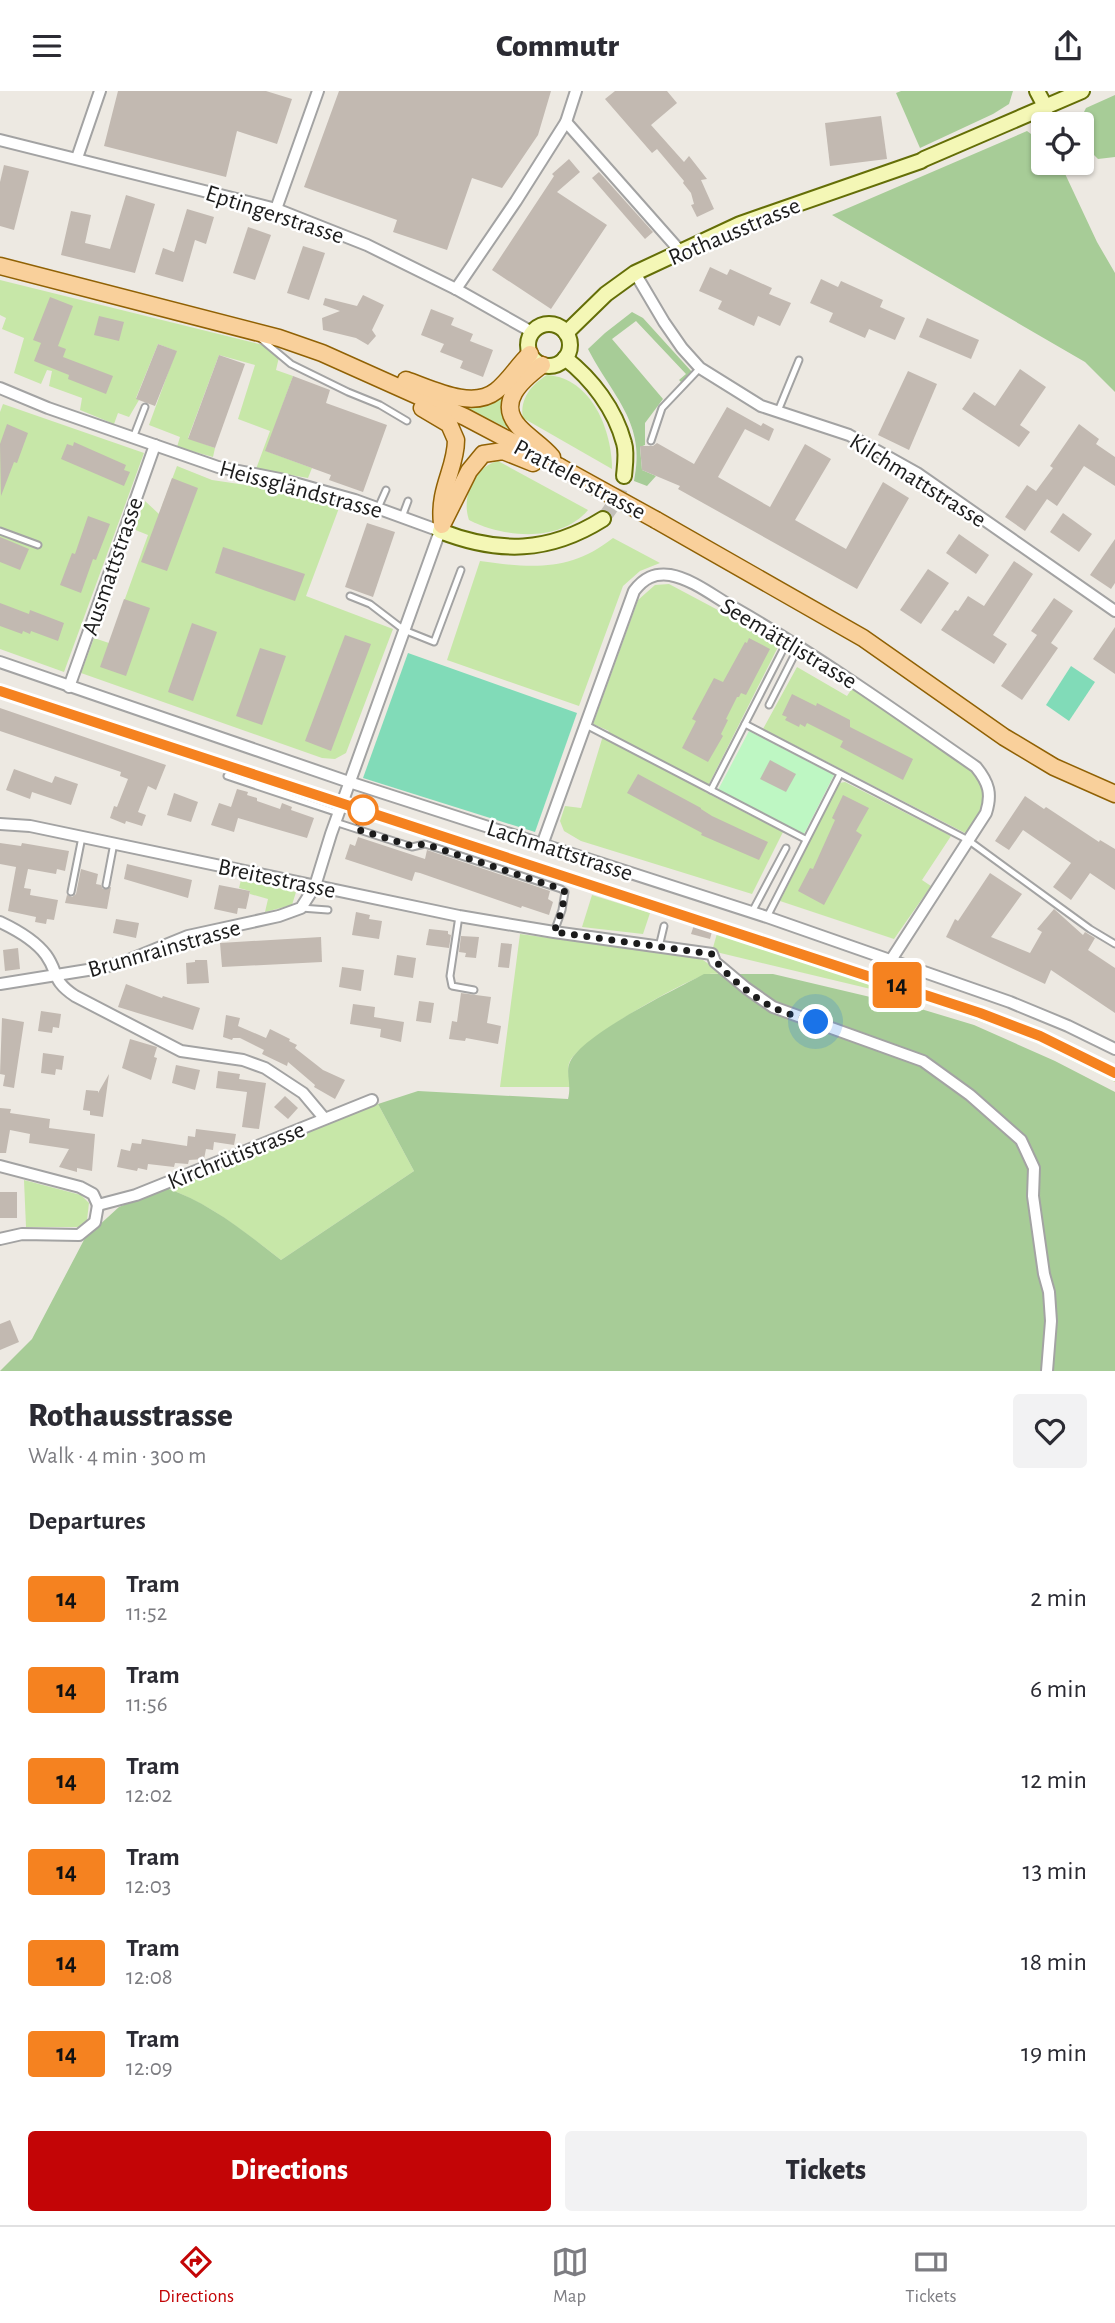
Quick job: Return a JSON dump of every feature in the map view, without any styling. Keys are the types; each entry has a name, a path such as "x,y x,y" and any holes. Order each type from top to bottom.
{"main road":[{"name":"Prattelerstrasse","path":"0,265 251,330 322,353 465,417 656,520 863,638 1004,737 1054,767 1115,794"},
{"path":"322,353 454,396 472,398 484,398 495,392 530,354"},
{"path":"322,353 449,424 457,445 442,494 441,527"},
{"path":"542,365 524,379 513,394 509,405 511,417 519,428 545,448 560,467"},
{"path":"441,527 469,471 483,454 503,451 532,463 560,467"}],"street":[{"path":"77,158 100,91"},
{"path":"276,209 318,91"},
{"path":"456,289 566,122 576,91"},
{"path":"1037,91 1046,108"},
{"name":"Rothausstrasse","path":"566,333 606,294 635,274 740,224 923,160 1083,91"},
{"path":"566,122 681,252"},
{"name":"Eptingerstrasse","path":"0,140 276,209 367,245 456,289 533,333"},
{"name":"Kilchmattstrasse","path":"635,274 670,331 700,368 761,406 849,435 917,473 1115,611"},
{"path":"543,325 561,329 566,333 570,346 565,358 555,365 542,365 530,354 528,343 533,333 543,325"},
{"path":"565,358 584,373 614,415 625,445 625,476"},
{"name":"Heissgländstrasse","path":"0,388 47,408 218,467 280,479 379,508 441,527 458,538 498,546 529,547 573,536 603,519"},
{"name":"Ausmattstrasse","path":"69,687 155,445"},
{"path":"300,908 315,886 349,782 441,527"},
{"name":"Seemättlistrasse","path":"542,845 634,591 641,582 651,576 673,576 789,639 853,680 976,767 989,787 990,800 986,813 891,960"},
{"name":"Lachmattstrasse","path":"0,662 349,782 752,912 891,960 1010,1002 1115,1049"},
{"name":"Breitestrasse","path":"0,824 30,826 459,916 712,954 716,962 746,988 774,1007 923,1061 970,1095 1021,1140 1034,1168 1033,1196 1049,1292 1051,1321 1047,1371"},
{"name":"Brunnrainstrasse","path":"0,984 55,977 124,962 188,936 279,916 300,908"},
{"path":"0,922 17,930 39,948 47,956 55,977 63,988 75,996 181,1051 243,1060 265,1068 303,1093 324,1118"},
{"name":"Kirchrütistrasse","path":"98,1205 136,1195 372,1100"},
{"path":"0,1166 80,1187 93,1193 98,1205 95,1221 79,1235 22,1234 0,1239"}],"lane":[{"path":"1046,108 1048,112"},
{"path":"251,330 291,364 380,405 407,421"},
{"path":"778,411 799,360"},
{"path":"651,441 662,408 700,368"},
{"path":"133,438 145,407"},
{"path":"379,508 386,490"},
{"path":"402,517 408,501"},
{"path":"0,531 38,545"},
{"path":"350,596 370,604 404,630 434,642 461,570"},
{"path":"711,790 789,639"},
{"path":"769,705 799,646"},
{"path":"745,724 968,840 1090,929 1115,944"},
{"path":"586,725 805,839"},
{"path":"767,917 839,774"},
{"path":"227,776 412,846 425,844 561,889 565,892 554,932"},
{"path":"71,892 82,837"},
{"path":"106,885 114,843"},
{"path":"752,912 786,848"},
{"path":"300,908 328,910"},
{"path":"459,916 450,975 452,986 474,990"},
{"path":"659,947 664,926"}],"green space":[{"path":"1013,91 1009,104 993,114 920,148 896,93"},
{"path":"1115,95 1115,157 1098,159 1094,155 1094,112 1084,112 1086,108"},
{"path":"1027,131 1031,134 1031,175 1066,175 1097,242 1115,273 1115,392 1085,362 832,215"},
{"path":"0,280 263,345 279,357 276,370 293,376 266,451 312,468 308,478 256,469 270,431 238,419 255,365 219,355 188,438 215,448 213,457 177,447 180,437 149,425 176,351 158,344 136,398 139,400 129,417 118,413 114,424 80,410 82,398 49,386 52,371 47,370 41,384 14,373 24,338 2,329 6,318 0,315"},
{"path":"632,312 643,318 692,372 681,382 679,380 686,374 636,321 612,339 663,399 645,423 645,445 640,447 642,470 656,476 647,486 634,481 637,461 631,426 588,349"},
{"path":"547,375 563,378 576,386 596,409 608,439 612,469 523,418 525,398 536,383"},
{"path":"518,376 511,430 464,407 495,399"},
{"path":"3,404 144,453 64,672 0,649 0,412"},
{"path":"498,461 588,510 563,528 531,534 498,531 469,520 467,502 471,484 482,470"},
{"path":"177,466 212,480 286,491 339,508 306,596 393,629 346,753 335,759 322,758 81,673 94,638 109,643 148,535 133,529 145,501 159,514"},
{"path":"613,538 660,563 640,571 623,586 579,706 447,660 480,561 550,565 581,557"},
{"path":"669,584 780,643 705,792 783,832 752,894 581,841 564,831 560,821 565,806 581,808 602,739 609,731 593,724 638,600 655,585"},
{"path":"408,653 577,713 535,832 363,778"},
{"path":"1071,666 1095,682 1069,721 1046,705"},
{"path":"797,667 847,696 853,687 973,770 982,788 984,803 967,834 763,729"},
{"path":"749,731 834,775 804,834 718,790"},
{"path":"845,782 951,836 922,880 931,886 894,939 780,901 839,783"},
{"path":"241,880 296,892 292,905 265,912 268,899 239,888"},
{"path":"592,895 650,913 643,934 582,927"},
{"path":"718,930 997,1023 1105,1072 1115,1079 1115,1082 1024,1037 921,1001 712,951"},
{"path":"520,934 691,957 703,960 723,974 707,974 689,982 652,1001 592,1039 570,1061 568,1071 571,1087 500,1087"},
{"path":"704,974 773,974 921,1009 974,1025 1055,1061 1115,1092 1115,1371 0,1371 32,1339 85,1238 119,1207 166,1188 212,1210 281,1260 414,1171 378,1104 418,1091 568,1099 569,1066 578,1051 631,1013"},
{"path":"372,1100 378,1104 414,1171 281,1260 212,1210 166,1188"},
{"path":"24,1180 81,1195 89,1203 87,1220 79,1227 26,1227"}],"building":[{"path":"118,91 266,91 292,99 277,144 237,131 226,177 104,146"},
{"path":"339,91 551,91 538,135 502,188 472,178 447,250 393,232 397,220 304,187"},
{"path":"615,91 667,91 677,103 651,125 684,162 689,156 707,179 701,180 714,209 697,217 691,205 694,204 691,193 684,181 657,149 652,153 605,99"},
{"path":"881,116 887,159 830,166 825,123"},
{"path":"569,159 580,172 557,192 607,225 551,309 492,270 554,176 552,174"},
{"path":"4,165 29,171 14,230 0,226 0,182"},
{"path":"599,172 653,232 645,239 592,178"},
{"path":"126,195 155,204 135,273 61,255 71,211 91,215 85,243 110,249"},
{"path":"187,209 214,217 206,244 195,240 183,282 155,274 163,248 174,252"},
{"path":"248,227 271,235 255,280 233,273"},
{"path":"303,246 325,253 309,300 287,293"},
{"path":"710,267 727,275 730,269 772,288 769,294 791,303 780,326 758,316 754,326 718,309 722,301 699,291"},
{"path":"821,279 838,287 841,281 883,300 880,307 905,318 895,340 869,329 865,338 829,322 833,313 810,303"},
{"path":"363,295 384,305 372,330 376,336 368,345 356,338 323,330 322,318 340,311 323,305 325,298 357,306"},
{"path":"50,297 73,306 58,346 66,349 63,357 113,376 106,394 68,379 69,375 34,361 41,343 33,340"},
{"path":"431,309 454,318 451,325 473,334 470,341 493,350 483,377 460,368 463,361 440,352 444,344 421,335"},
{"path":"99,316 124,322 119,341 94,335"},
{"path":"927,318 979,340 971,359 919,337"},
{"path":"158,344 177,351 155,406 136,399"},
{"path":"219,355 245,364 215,448 188,439"},
{"path":"1020,369 1046,387 1020,425 1030,432 1019,447 962,409 974,392 995,406"},
{"path":"908,371 937,384 909,450 878,435"},
{"path":"293,376 330,390 326,403 387,425 363,492 329,480 331,475 265,451"},
{"path":"727,407 761,426 763,423 774,429 769,441 745,429 718,477 770,507 805,444 831,459 795,520 846,549 883,482 909,498 857,589 678,489 680,486 642,470 640,446 653,446 657,443 694,464"},
{"path":"7,424 28,433 1,496 0,444"},
{"path":"1079,424 1099,439 1096,444 1115,457 1115,486 1084,466 1057,506 1047,499 1025,531 1005,517 1027,485 1036,491"},
{"path":"74,442 126,465 124,470 130,472 124,486 61,459 67,444 73,446"},
{"path":"172,478 198,488 167,571 141,562"},
{"path":"1063,513 1092,534 1079,552 1050,532"},
{"path":"88,516 110,524 96,560 93,559 81,593 60,585 72,553 75,554"},
{"path":"367,523 395,532 373,597 345,587"},
{"path":"959,534 989,555 976,574 946,553"},
{"path":"0,537 29,549 20,570 0,562"},
{"path":"1115,539 1115,583 1111,589 1090,575"},
{"path":"223,547 305,574 295,601 215,573"},
{"path":"1014,561 1033,574 993,635 1007,644 994,664 941,630 968,596 984,606"},
{"path":"928,569 949,583 921,624 900,610"},
{"path":"1054,598 1073,611 1051,643 1058,648 1022,700 1001,686 1037,635 1031,631"},
{"path":"124,599 150,608 126,676 100,667"},
{"path":"0,603 29,614 30,610 64,623 58,641 31,631 30,634 23,631 22,634 0,626"},
{"path":"192,623 217,632 193,701 168,692"},
{"path":"1115,627 1115,674 1093,659"},
{"path":"345,635 371,644 331,751 305,741"},
{"path":"749,638 770,649 746,695 741,693 737,697 726,719 728,720 721,734 723,736 708,762 682,748 696,721 692,719 714,678 723,682"},
{"path":"260,648 286,656 262,725 236,716"},
{"path":"792,694 850,720 850,727 913,759 903,780 840,747 843,741 807,723 805,727 800,724 799,727 785,720 787,717 782,715"},
{"path":"0,708 166,765 156,790 148,786 138,812 146,815 142,826 126,821 125,824 110,818 128,779 120,776 121,772 0,731"},
{"path":"770,760 796,774 786,792 760,779"},
{"path":"14,769 52,783 55,776 78,784 71,805 32,792 30,799 6,790"},
{"path":"638,774 712,816 768,842 759,860 701,835 702,833 627,793"},
{"path":"237,789 248,792 247,795 257,798 257,801 280,809 282,803 292,807 291,810 314,818 307,838 238,818 234,832 211,825 219,803 231,807"},
{"path":"174,793 198,802 191,822 167,815"},
{"path":"843,795 869,808 856,831 862,835 824,905 798,891 810,868 813,869"},
{"path":"1025,796 1115,849 1115,890 1090,873 1071,900 1053,887 1071,863 1023,830 1009,850 995,841"},
{"path":"358,837 425,859 427,850 550,891 548,899 553,902 549,915 420,873 415,872 412,881 345,859 350,844 355,846"},
{"path":"0,843 21,846 22,843 69,851 65,871 57,869 56,874 28,869 24,888 31,889 30,895 58,900 54,920 47,919 46,924 35,922 36,917 8,911 16,867 0,864"},
{"path":"127,864 192,880 188,898 124,879"},
{"path":"81,869 98,874 96,884 103,889 111,887 107,909 65,903 67,895 72,897 76,894"},
{"path":"990,873 1022,894 991,937 1030,953 1042,932 1037,929 1054,909 1083,935 1085,932 1095,938 1088,950 1115,968 1115,1013 1051,970 1045,984 946,937 955,919 958,921"},
{"path":"219,885 250,891 246,909 238,908 237,914 214,909"},
{"path":"356,912 370,915 369,919 382,921 379,939 352,935"},
{"path":"116,919 139,923 136,938 113,933"},
{"path":"695,922 713,928 710,939 691,934"},
{"path":"429,929 448,931 451,935 449,948 426,945"},
{"path":"461,936 479,937 476,958 465,957 466,953 459,952"},
{"path":"321,937 322,962 222,967 220,943"},
{"path":"501,943 512,944 509,968 498,967"},
{"path":"18,948 20,969 5,971 3,950"},
{"path":"397,955 416,958 413,978 394,975"},
{"path":"207,960 209,983 187,984 186,963"},
{"path":"342,967 364,970 361,991 339,987"},
{"path":"126,984 162,998 163,996 200,1008 193,1030 118,1007"},
{"path":"461,993 491,997 487,1023 501,1026 498,1044 466,1038 465,1041 449,1039 452,1021 457,1022"},
{"path":"419,1001 434,1003 431,1023 416,1021"},
{"path":"353,1004 375,1007 374,1017 404,1022 401,1042 380,1037 381,1029 350,1024"},
{"path":"41,1011 61,1014 59,1028 53,1027 52,1033 38,1031"},
{"path":"226,1015 240,1018 238,1026 266,1038 270,1029 290,1039 289,1041 297,1045 295,1048 323,1070 345,1080 335,1099 314,1087 315,1085 288,1062 287,1066 262,1054 264,1050 240,1038 232,1040 223,1037"},
{"path":"2,1018 24,1022 14,1088 3,1086 5,1075 0,1074"},
{"path":"130,1039 157,1047 151,1080 122,1068"},
{"path":"43,1053 64,1056 62,1070 56,1069 55,1075 41,1073"},
{"path":"176,1065 200,1070 195,1090 172,1083"},
{"path":"218,1071 240,1074 239,1079 266,1083 259,1129 242,1127 247,1092 216,1088"},
{"path":"109,1074 103,1117 90,1115 90,1111 83,1110 86,1090 98,1093"},
{"path":"285,1096 298,1108 288,1119 274,1107"},
{"path":"0,1108 11,1109 10,1113 50,1119 49,1128 95,1134 92,1171 77,1168 77,1172 59,1167 69,1149 29,1143 30,1134 10,1130 6,1153 0,1153"},
{"path":"196,1129 236,1134 234,1145 214,1142 213,1150 206,1149 204,1159 189,1160 188,1164 175,1163 174,1167 148,1164 147,1170 138,1168 137,1171 117,1167 121,1149 130,1151 132,1143 141,1144 142,1139 187,1146 188,1136 195,1137"},
{"path":"0,1192 17,1192 17,1218 0,1218"},
{"path":"10,1320 19,1342 0,1350 0,1324"}],"tunnel":[{"path":"603,519 616,499 624,476"}],"tram line":[{"path":"0,691 980,1013 1040,1036 1115,1073"},
{"name":"14","path":"0,691 1004,1021 1115,1073"}],"route":[{"path":"363,810 356,829 412,846 425,844 561,889 565,892 554,932 712,954 716,962 746,988 774,1007 816,1022"}]}
